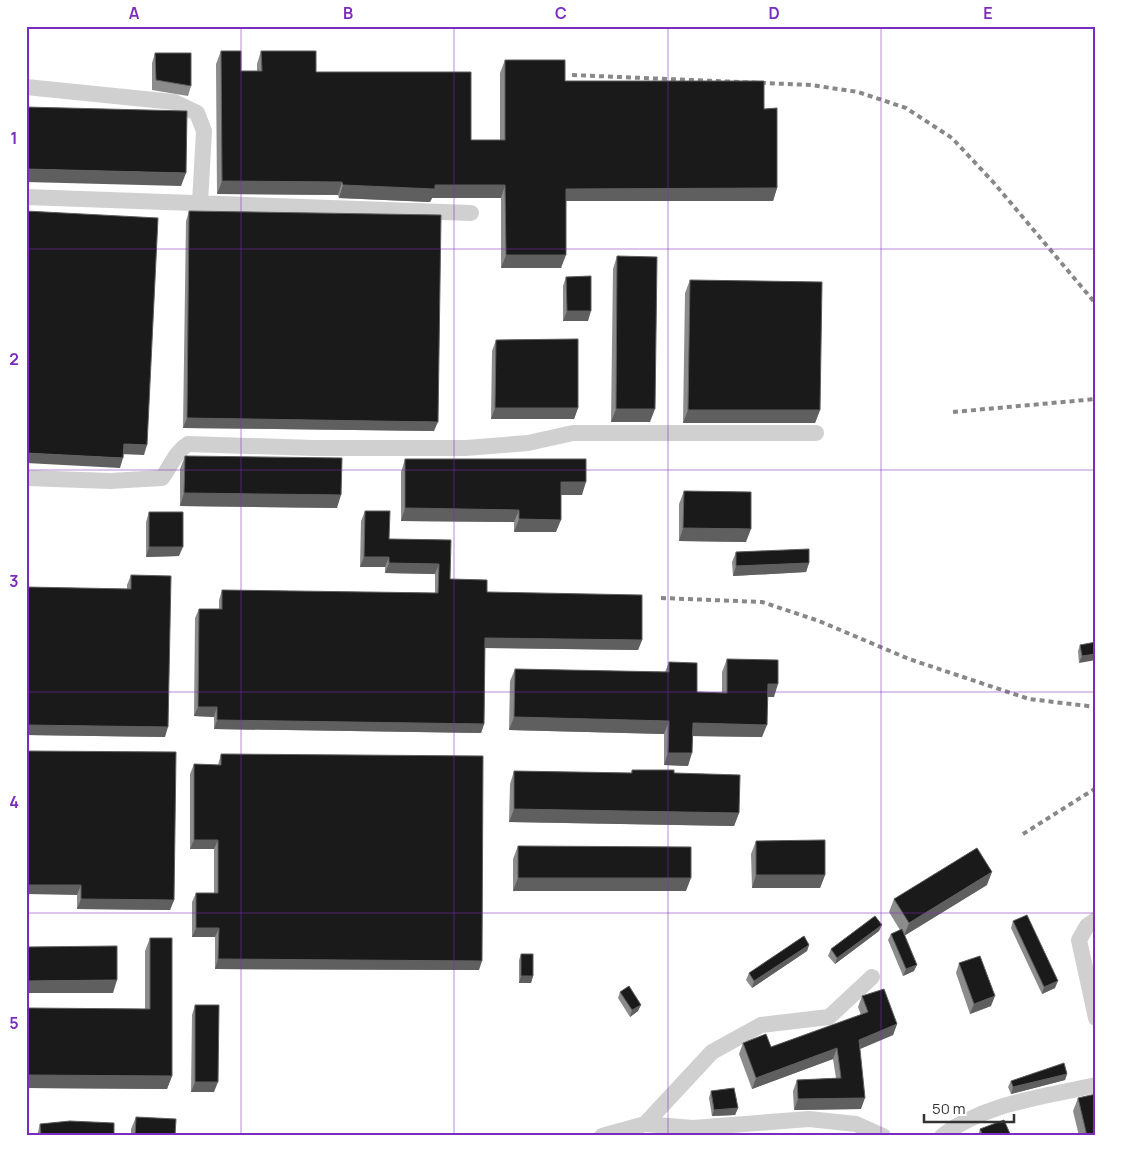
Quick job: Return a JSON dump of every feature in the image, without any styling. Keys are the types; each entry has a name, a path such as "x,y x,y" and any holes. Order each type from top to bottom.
{"street":[{"path":"26,87 174,102 197,113 204,131 200,203"},
{"path":"26,196 471,213"},
{"path":"26,478 110,481 162,478 170,468 178,450 188,444 314,448 466,448 528,443 572,434 816,433"},
{"path":"1096,920 1087,926 1079,940 1079,948 1091,968 1096,1018"},
{"path":"645,1124 712,1052 761,1025 829,1017 872,977"},
{"path":"942,1136 955,1126 999,1107 1096,1085"},
{"path":"602,1136 645,1124 693,1128 809,1119 856,1124 883,1136"}],"building":[{"path":"221,51 241,51 241,71 262,71 261,51 316,51 316,72 471,72 471,140 505,140 505,60 565,60 565,81 764,81 764,109 777,108 777,188 566,189 566,255 506,255 505,185 435,185 435,189 343,185 342,182 222,181"},
{"path":"155,53 191,53 191,86 156,80"},
{"path":"26,107 187,111 186,173 26,169"},
{"path":"26,211 158,218 147,445 124,444 123,458 26,453"},
{"path":"189,211 441,215 438,422 187,418"},
{"path":"617,256 657,257 655,409 616,409"},
{"path":"591,276 591,311 567,311 566,277"},
{"path":"690,280 822,282 820,410 688,410"},
{"path":"578,339 578,408 495,408 496,340"},
{"path":"185,456 342,458 341,495 184,493"},
{"path":"405,459 586,459 586,482 561,482 561,520 519,519 519,510 405,508"},
{"path":"684,491 751,492 751,529 683,528"},
{"path":"365,511 390,511 389,539 451,540 450,579 487,580 487,592 642,595 642,640 485,638 484,724 217,720 217,707 198,707 199,609 222,609 222,590 438,593 439,564 389,563 389,557 364,557"},
{"path":"149,512 183,512 183,547 149,547"},
{"path":"809,549 809,563 736,566 736,552"},
{"path":"131,575 171,576 168,727 26,725 26,587 131,589"},
{"path":"1096,642 1096,654 1082,656 1080,645"},
{"path":"727,659 778,660 778,684 768,684 767,725 693,723 692,753 668,753 669,721 514,717 515,669 669,672 669,662 697,663 697,692 727,693"},
{"path":"26,751 176,752 174,900 81,899 81,885 26,885"},
{"path":"221,754 483,756 482,961 218,959 219,928 196,928 196,893 218,893 218,840 194,840 194,764 221,765"},
{"path":"632,770 674,770 674,773 740,775 739,813 514,809 514,771 632,773"},
{"path":"825,840 825,875 756,875 756,841"},
{"path":"518,846 691,847 691,878 518,878"},
{"path":"977,848 992,872 909,923 894,899"},
{"path":"1027,915 1058,981 1044,987 1013,921"},
{"path":"875,916 882,925 837,958 831,949"},
{"path":"902,929 917,965 906,969 891,934"},
{"path":"804,936 809,945 754,981 749,973"},
{"path":"150,938 172,938 172,1076 26,1075 26,1008 150,1009"},
{"path":"117,946 117,980 26,981 26,947"},
{"path":"521,954 533,954 533,976 521,976"},
{"path":"980,956 995,996 974,1004 959,963"},
{"path":"629,986 641,1005 632,1010 620,992"},
{"path":"884,989 897,1024 859,1040 865,1098 798,1099 797,1080 841,1078 837,1048 756,1078 743,1043 766,1034 771,1047 868,1012 862,996"},
{"path":"195,1005 219,1005 218,1082 195,1082"},
{"path":"1064,1063 1067,1074 1013,1087 1011,1081"},
{"path":"734,1088 738,1108 714,1110 711,1091"},
{"path":"1096,1094 1096,1136 1087,1136 1078,1098"},
{"path":"136,1117 176,1119 175,1136 135,1136"},
{"path":"1004,1120 1011,1136 983,1136 980,1129"},
{"path":"70,1121 114,1123 114,1136 41,1136 40,1124"}],"railway":[{"path":"572,75 811,85 858,92 906,108 952,138 994,183 1096,304"},
{"path":"953,412 1096,399"},
{"path":"661,598 762,602 819,621 909,659 1029,699 1096,707"},
{"path":"1023,834 1096,788"}]}
